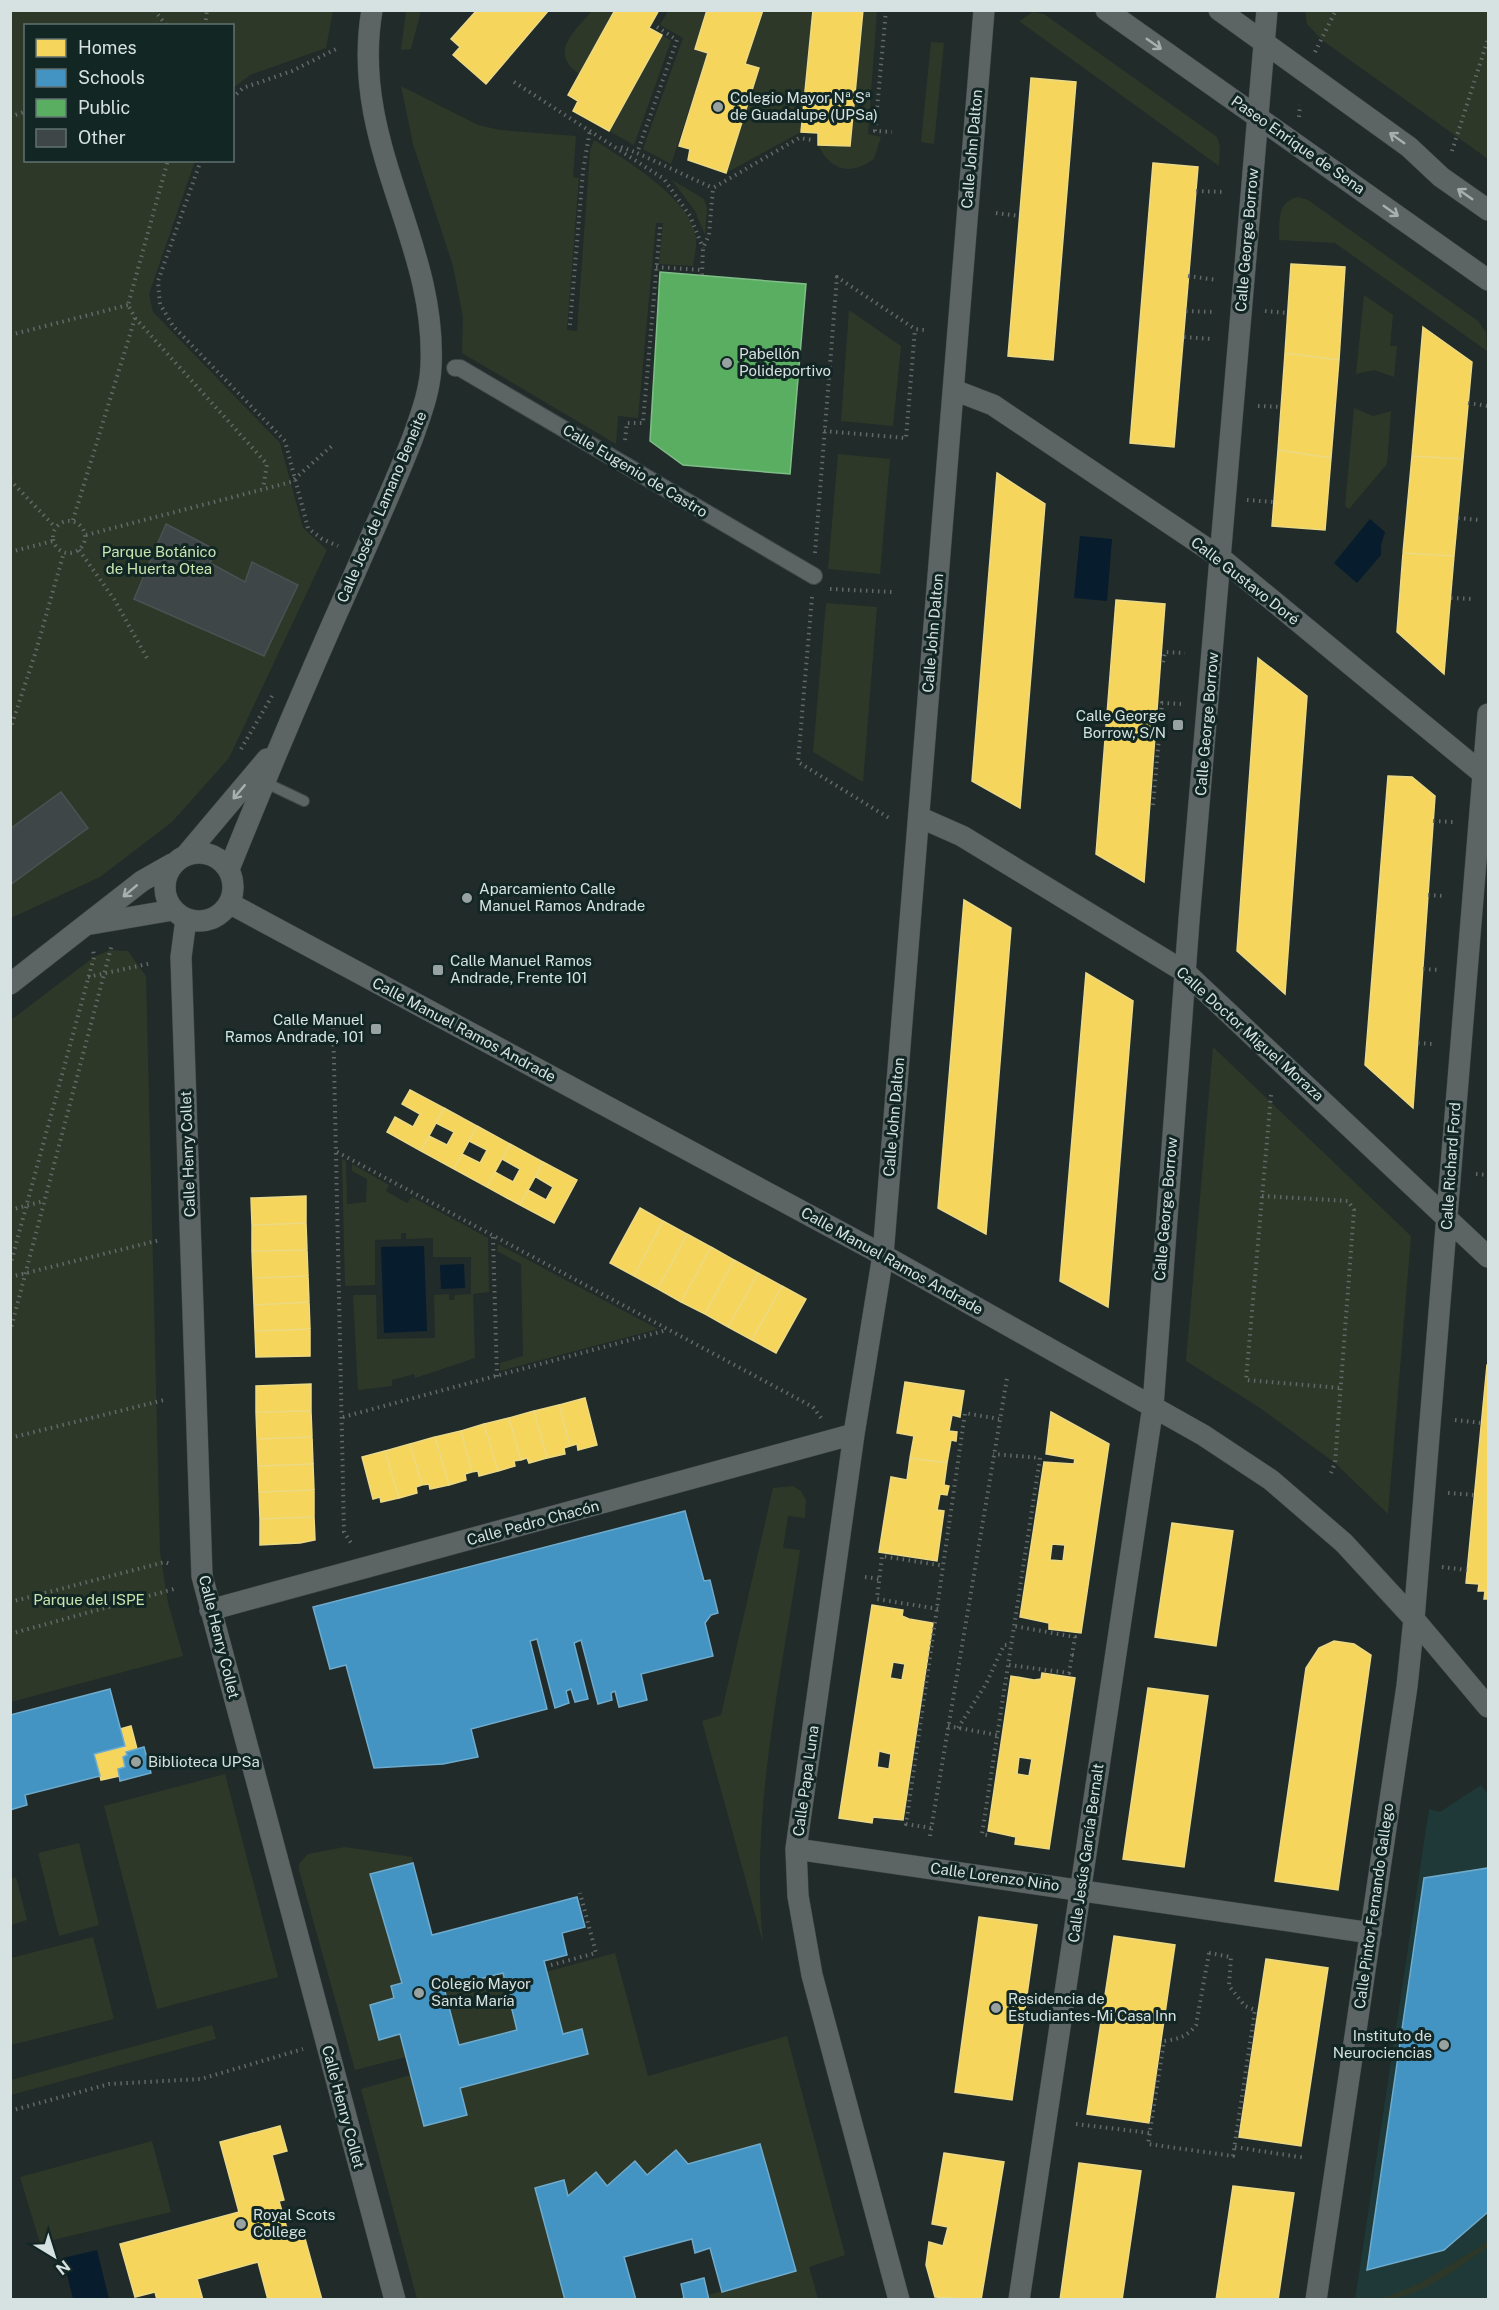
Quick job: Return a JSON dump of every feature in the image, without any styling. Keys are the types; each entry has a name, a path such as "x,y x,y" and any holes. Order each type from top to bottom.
{"street":[{"name":"Calle José de Lamano Beneite","path":"229,869 277,747 402,466 426,398 431,367 429,309 419,266 376,131 368,90 366,49 372,10"},
{"name":"Paseo Enrique de Sena","path":"1106,10 1488,280"},
{"path":"1219,10 1409,147 1441,177 1488,210"},
{"name":"Calle George Borrow","path":"1153,1406 1185,972 1267,10"},
{"name":"Calle John Dalton","path":"883,1255 985,11"},
{"name":"Calle Eugenio de Castro","path":"455,368 460,368 615,459 813,582"},
{"name":"Calle Gustavo Doré","path":"954,390 993,405 1221,558 1486,776"},
{"name":"Calle Richard Ford","path":"1414,1619 1448,1218 1451,1149 1486,776 1488,714"},
{"name":"Calle José de Lamano Beneite","path":"10,984 91,924 142,881 179,860 277,747"},
{"name":"Calle Doctor Miguel Moraza","path":"919,817 962,836 1185,972 1488,1257"},
{"path":"202,852 217,857 229,869 233,892 229,903 211,919 180,915 166,900 164,887 179,860 202,852"},
{"name":"Calle Manuel Ramos Andrade","path":"229,903 883,1255 1153,1406 1271,1480 1344,1543 1414,1619 1488,1707"},
{"name":"Calle José de Lamano Beneite","path":"91,924 180,915"},
{"name":"Calle Henry Collet","path":"180,915 201,1564 210,1610 395,2300"},
{"name":"Calle Papa Luna","path":"883,1255 854,1434 796,1849 798,1896 812,1975 899,2300"},
{"name":"Calle Jesús García Bernalt","path":"1019,2300 1153,1406"},
{"name":"Calle Pedro Chacón","path":"210,1610 854,1434"},
{"name":"Calle Pintor Fernando Gallego","path":"1316,2300 1371,1933 1414,1619"},
{"name":"Calle Lorenzo Niño","path":"796,1849 1371,1933"}],"lane":[{"path":"264,782 304,801"}],"path":[{"path":"154,10 165,24"},
{"path":"886,10 876,131 892,132"},
{"path":"1314,52 1336,10"},
{"path":"637,153 677,40 657,27"},
{"path":"1452,151 1488,39"},
{"path":"234,96 243,88 292,71 336,49"},
{"path":"514,82 664,179 690,216 703,248 702,272 656,267"},
{"path":"1299,117 1300,105"},
{"path":"570,325 590,130"},
{"path":"713,188 799,138 812,140"},
{"path":"613,144 713,188"},
{"path":"167,162 128,305 135,318 267,464 262,489"},
{"path":"200,162 158,281 160,304 173,326 285,441 308,528 321,539 338,546"},
{"path":"703,248 710,235 713,188"},
{"path":"1196,191 1225,192"},
{"path":"996,213 1019,216"},
{"path":"615,459 624,448 627,423 643,423 660,227"},
{"path":"1188,276 1217,280"},
{"path":"889,818 798,762 837,277 915,329 925,330"},
{"path":"10,335 128,305"},
{"path":"1265,310 1288,313"},
{"path":"1186,311 1214,312"},
{"path":"73,520 135,318"},
{"path":"824,431 906,438 915,329"},
{"path":"1184,337 1212,339"},
{"path":"1468,403 1488,406"},
{"path":"1256,405 1281,407"},
{"path":"86,535 291,482 334,444"},
{"path":"10,480 55,527"},
{"path":"1246,500 1274,502"},
{"path":"1458,518 1479,520"},
{"path":"53,541 55,527 63,521 73,520 82,526 86,535 79,550"},
{"path":"10,552 53,541"},
{"path":"53,541 64,552"},
{"path":"64,552 79,550"},
{"path":"79,550 114,599 147,658"},
{"path":"10,730 36,651 64,552"},
{"path":"813,582 892,592"},
{"path":"1451,598 1472,599"},
{"path":"1163,662 1165,652 1185,653"},
{"path":"236,757 277,687"},
{"path":"1153,806 1162,703 1181,704"},
{"path":"1433,821 1453,822"},
{"path":"1428,895 1446,896"},
{"path":"10,1332 112,940"},
{"path":"10,1266 94,957 93,948"},
{"path":"88,977 152,963"},
{"path":"1423,969 1439,970"},
{"path":"333,1015 344,1532 351,1543"},
{"path":"1418,1042 1433,1044"},
{"path":"1271,1095 1246,1380 1341,1388"},
{"path":"337,1152 813,1407 820,1418"},
{"path":"1476,1174 1488,1175"},
{"path":"1262,1196 1348,1201 1354,1210 1335,1463 1331,1473"},
{"path":"10,1210 44,1201"},
{"path":"493,1236 496,1377"},
{"path":"10,1277 160,1240"},
{"path":"343,1417 668,1330"},
{"path":"930,1836 1007,1378"},
{"path":"10,1438 164,1400"},
{"path":"931,1828 906,1824 965,1413 999,1419"},
{"path":"1455,1420 1482,1423"},
{"path":"987,1835 982,1834 1041,1458 993,1454"},
{"path":"1448,1493 1474,1495"},
{"path":"938,1610 877,1599 882,1556 944,1566"},
{"path":"10,1602 165,1562 170,1564"},
{"path":"1441,1567 1467,1570"},
{"path":"865,1577 879,1579"},
{"path":"10,1634 174,1589"},
{"path":"1009,1665 1069,1673 1075,1636 1014,1626"},
{"path":"958,1728 986,1684 1004,1645 1011,1645"},
{"path":"1072,1655 1078,1656"},
{"path":"948,1726 997,1735"},
{"path":"551,1965 596,1953 580,1893"},
{"path":"1209,1953 1231,1957 1229,1986 1245,2006 1255,2010 1233,2156 1148,2144 1150,2133 1164,2041 1189,2034 1196,2025 1209,1953"},
{"path":"10,2111 110,2084 201,2079 310,2047"},
{"path":"1076,2124 1150,2133"},
{"path":"1235,2147 1306,2158"}],"shaded area":[{"path":"1370,519 1385,532 1381,555 1357,583 1334,563"},
{"path":"1080,536 1112,539 1107,601 1074,598"},
{"path":"424,1246 427,1331 384,1333 381,1247"},
{"path":"464,1264 465,1288 441,1289 440,1265"},
{"name":"Instituto de Neurociencias","path":"1481,1785 1488,1794 1488,2299 1355,2300 1429,1809 1440,1812"},
{"path":"97,2250 109,2299 73,2299 63,2258"}],"green space":[{"name":"Parque Botánico de Huerta Otea","path":"10,11 333,11 326,48 250,75 234,87 234,24 24,24 24,162 195,162 149,294 153,312 280,443 303,528 327,550 229,758 172,822 100,877 11,918"},
{"path":"406,11 421,11 411,49 401,50"},
{"path":"592,11 615,11 579,74 570,66 565,50 572,34"},
{"path":"668,11 707,11 695,49 708,53 671,164 643,149 683,38 660,25"},
{"path":"763,11 813,11 801,132 726,173 759,69 745,64"},
{"path":"863,11 877,11 868,134 881,137 874,159 857,168 849,169 829,161 818,145 850,146"},
{"path":"1305,11 1488,11 1488,159 1322,40 1307,24"},
{"path":"1033,12 1044,14 1217,137 1220,147 1219,166 1019,21"},
{"path":"662,35 671,41 634,145 609,131"},
{"path":"931,42 944,43 934,144 921,142"},
{"path":"401,86 478,125 500,130 576,136 573,177 579,178 567,330 577,331 590,151 594,140 654,181 682,208 691,223 696,238 693,266 659,264 663,223 656,223 638,418 618,416 616,444 462,353 463,317 453,266 413,144"},
{"path":"672,180 704,199 707,208 705,235 695,211"},
{"path":"1298,197 1308,200 1478,321 1486,332 1487,351 1335,243 1279,240 1283,208 1286,203"},
{"path":"1364,295 1393,315 1390,346 1397,346 1394,377 1374,370 1356,374"},
{"path":"849,310 901,346 893,426 841,421"},
{"path":"1354,408 1373,416 1391,411 1387,464 1349,509 1345,506"},
{"path":"838,454 890,459 880,574 828,569"},
{"path":"826,603 877,607 863,782 813,752"},
{"name":"Parque del ISPE","path":"110,950 128,951 146,976 160,1552 168,1603 183,1656 11,1702 11,1020 94,957"},
{"path":"1213,1047 1411,1236 1388,1514 1335,1463 1260,1408 1186,1361"},
{"path":"342,1159 346,1161 347,1204 366,1202 367,1179 352,1171 352,1164 389,1185 386,1191 407,1203 412,1197 488,1238 489,1292 473,1294 475,1358 415,1378 414,1374 392,1380 392,1386 358,1390 353,1295 376,1295 377,1339 435,1338 434,1295 449,1294 449,1300 454,1300 455,1295 471,1294 471,1257 433,1257 433,1238 406,1239 406,1233 401,1233 401,1239 375,1240 375,1285 345,1286"},
{"path":"498,1244 658,1329 500,1371 500,1363 523,1356 521,1264 497,1251"},
{"path":"793,1486 801,1491 806,1500 805,1518 788,1516 783,1548 800,1550 764,1795 760,1894 763,1943 702,1721 721,1715 773,1488"},
{"path":"225,1774 278,1977 157,2009 104,1806"},
{"path":"79,1843 99,1925 59,1936 38,1853"},
{"path":"345,1847 412,1857 413,1863 370,1875 402,1983 391,1986 394,1998 370,2005 379,2039 400,2034 406,2057 355,2070 299,1870 299,1864 308,1854"},
{"path":"16,1877 27,1920 11,1925 11,1879"},
{"path":"93,1937 114,2019 11,2045 11,1958"},
{"path":"615,1953 648,2076 787,2036 845,2255 809,2267 818,2299 709,2299 708,2295 796,2271 760,2144 688,2164 676,2150 647,2175 607,2186 596,2172 568,2196 563,2180 535,2188 565,2299 417,2299 361,2089 411,2075 424,2125 460,2088 588,2054 563,2034 546,1972"},
{"path":"503,1973 517,2030 459,2045 444,1988"},
{"path":"212,2025 216,2039 11,2095 11,2080"},
{"path":"152,2141 171,2212 40,2243 20,2177"},
{"path":"1488,2242 1488,2247 1438,2281 1410,2294 1381,2299 1420,2283"}],"building: Homes":[{"path":"477,10 549,10 486,84 453,55 460,47 451,39"},
{"path":"615,10 659,10 649,28 662,35 609,131 573,111 578,101 568,95"},
{"name":"Colegio Mayor Nª Sª de Guadalupe (UPSa)","path":"707,10 763,10 745,64 759,68 726,173 688,160 690,149 679,146 708,53 695,49"},
{"name":"Colegio Mayor Nª Sª de Guadalupe (UPSa)","path":"813,10 863,10 850,146 818,145 818,133 801,132"},
{"path":"1031,78 1076,82 1053,360 1008,356"},
{"path":"1153,163 1198,167 1174,447 1130,443"},
{"path":"1291,264 1345,267 1339,360 1285,353"},
{"path":"1423,327 1472,362 1463,459 1412,456"},
{"path":"1285,353 1339,360 1331,458 1278,450"},
{"path":"1278,450 1331,458 1325,530 1272,526"},
{"path":"1412,456 1463,459 1454,556 1403,553"},
{"path":"997,473 1045,504 1020,808 972,781"},
{"path":"1403,553 1454,556 1444,674 1397,632"},
{"path":"1116,600 1165,604 1144,882 1096,854"},
{"path":"1258,658 1307,696 1285,994 1237,951"},
{"path":"1388,776 1412,777 1435,796 1413,1108 1365,1065"},
{"path":"964,900 1011,928 986,1234 938,1208"},
{"path":"1086,973 1133,1001 1108,1307 1060,1281"},
{"path":"410,1090 444,1108 421,1151 387,1132 395,1117 413,1127 420,1114 402,1104"},
{"path":"444,1108 477,1126 454,1169 421,1151 429,1136 447,1145 454,1132 436,1123"},
{"path":"477,1126 510,1144 487,1187 454,1169 462,1154 480,1163 487,1150 469,1141"},
{"path":"510,1144 543,1162 520,1205 487,1187 495,1172 513,1182 520,1169 502,1159"},
{"path":"543,1162 577,1180 554,1223 520,1205 528,1190 546,1200 553,1187 536,1177"},
{"path":"306,1196 306,1223 252,1225 251,1198"},
{"path":"640,1208 663,1221 634,1276 610,1263"},
{"path":"663,1221 687,1234 658,1289 634,1276"},
{"path":"306,1223 307,1250 252,1251 252,1225"},
{"path":"687,1234 711,1247 681,1302 658,1289"},
{"path":"711,1247 734,1260 705,1314 681,1302"},
{"path":"307,1250 308,1276 253,1278 252,1251"},
{"path":"734,1260 758,1273 728,1327 705,1314"},
{"path":"758,1273 782,1286 752,1340 728,1327"},
{"path":"308,1276 309,1302 254,1305 253,1278"},
{"path":"782,1286 806,1299 776,1353 752,1340"},
{"path":"309,1302 310,1329 255,1331 254,1305"},
{"path":"310,1329 310,1356 256,1357 255,1331"},
{"path":"1487,1365 1488,1599 1484,1599 1485,1591 1478,1591 1479,1584 1466,1583"},
{"path":"905,1382 964,1391 960,1417 952,1415 949,1431 957,1432 956,1441 951,1440 947,1463 910,1458 914,1436 897,1433"},
{"path":"311,1384 311,1411 256,1412 256,1386"},
{"path":"585,1398 597,1445 578,1450 577,1444 570,1446 559,1405"},
{"path":"559,1405 570,1446 564,1448 565,1454 547,1458 534,1411"},
{"path":"311,1411 312,1437 257,1439 256,1412"},
{"path":"534,1411 547,1458 529,1463 527,1458 521,1460 509,1418"},
{"path":"1051,1412 1109,1444 1081,1633 1049,1629 1049,1623 1020,1617 1044,1462 1074,1464 1075,1459 1046,1454","holes":["1052,1544 1065,1545 1063,1561 1050,1560"]},
{"path":"509,1418 521,1460 514,1461 515,1466 498,1471 484,1424"},
{"path":"484,1424 498,1471 479,1476 478,1471 472,1472 461,1431"},
{"path":"461,1431 472,1472 465,1474 466,1480 449,1485 435,1437"},
{"path":"312,1437 313,1464 258,1466 257,1439"},
{"path":"435,1437 449,1485 430,1489 429,1484 422,1485 410,1444"},
{"path":"410,1444 422,1485 416,1487 417,1493 399,1498 385,1451"},
{"path":"385,1451 399,1498 381,1502 380,1497 373,1499 362,1457"},
{"path":"910,1458 947,1463 944,1485 949,1486 947,1495 940,1494 937,1510 944,1511 937,1561 879,1552 891,1477 907,1480"},
{"path":"313,1464 314,1490 259,1492 258,1466"},
{"path":"314,1490 314,1517 260,1519 259,1492"},
{"path":"314,1517 315,1540 260,1545 260,1519"},
{"path":"1172,1523 1233,1531 1216,1646 1155,1637"},
{"path":"872,1605 903,1610 902,1616 933,1623 903,1820 873,1817 872,1823 839,1818","holes":["893,1662 905,1664 902,1680 890,1678","879,1751 891,1754 889,1769 877,1767"]},
{"path":"1334,1641 1354,1644 1371,1655 1338,1890 1275,1881 1306,1668 1319,1648"},
{"path":"1042,1673 1075,1678 1049,1849 1015,1844 1016,1837 988,1831 1011,1676 1041,1679","holes":["1019,1757 1032,1759 1029,1776 1017,1774"]},
{"path":"1148,1688 1208,1696 1184,1867 1123,1859"},
{"path":"131,1726 137,1749 126,1752 120,1729"},
{"path":"125,1746 127,1755 123,1757 125,1767 118,1769 120,1776 101,1780 94,1754"},
{"name":"Residencia de Estudiantes-Mi Casa Inn","path":"979,1917 1037,1925 1012,2100 955,2092"},
{"path":"1114,1936 1175,1945 1149,2123 1087,2114"},
{"path":"1266,1959 1328,1968 1301,2146 1239,2137"},
{"name":"Royal Scots College","path":"280,2126 287,2151 272,2155 284,2200 279,2201 290,2239 304,2235 322,2300 268,2300 258,2262 197,2279 203,2300 157,2300 155,2292 135,2297 120,2244 239,2212 220,2142"},
{"path":"944,2153 1004,2162 981,2300 935,2297 926,2265 929,2242 943,2246 948,2227 932,2224"},
{"path":"1079,2163 1141,2171 1122,2300 1060,2300"},
{"path":"1233,2186 1294,2193 1278,2300 1216,2300"}],"building: Schools":[{"path":"685,1511 704,1581 710,1580 718,1613 711,1615 705,1623 713,1656 641,1674 647,1700 619,1707 615,1691 611,1693 612,1700 598,1704 581,1640 574,1643 588,1699 575,1702 571,1689 566,1691 569,1703 555,1708 537,1639 530,1641 547,1709 471,1729 478,1757 443,1764 374,1768 346,1665 330,1669 313,1607"},
{"path":"110,1689 125,1746 94,1754 100,1776 25,1795 27,1805 10,1810 10,1715"},
{"name":"Biblioteca UPSa","path":"144,1747 151,1773 120,1781 118,1769 125,1767 123,1757 127,1755 126,1752"},
{"name":"Colegio Mayor Santa María","path":"413,1863 432,1935 577,1897 585,1927 562,1933 567,1955 544,1961 563,2034 582,2029 588,2054 460,2088 467,2115 424,2126 400,2034 379,2040 370,2005 394,1998 391,1986 402,1983 370,1874","holes":["503,1973 517,2030 459,2045 444,1988"]},
{"name":"Instituto de Neurociencias","path":"1488,1868 1488,2212 1444,2250 1367,2270 1424,1878"},
{"path":"760,2144 796,2271 722,2292 710,2248 695,2253 692,2239 624,2257 636,2300 565,2300 535,2188 564,2180 568,2196 596,2172 607,2186 635,2161 647,2175 676,2150 688,2164"},
{"path":"704,2278 709,2300 678,2300 684,2298 681,2284"}],"building: Public":[{"name":"Pabellón Polideportivo","path":"660,272 806,284 790,474 683,465 650,441"}],"building: Other":[{"path":"166,524 216,550 210,563 245,582 252,562 298,585 264,656 134,599"},
{"path":"61,792 88,828 10,885 10,829"}],"place":[{"name":"Colegio Mayor Nª Sª de Guadalupe (UPSa)","path":"718,107"},
{"name":"Pabellón Polideportivo","path":"727,363"},
{"name":"Calle George Borrow, S/N","path":"1178,725"},
{"name":"Aparcamiento Calle Manuel Ramos Andrade","path":"467,898"},
{"name":"Calle Manuel Ramos Andrade, Frente 101","path":"438,970"},
{"name":"Calle Manuel Ramos Andrade, 101","path":"376,1029"},
{"name":"Biblioteca UPSa","path":"136,1762"},
{"name":"Colegio Mayor Santa María","path":"419,1993"},
{"name":"Residencia de Estudiantes-Mi Casa Inn","path":"996,2008"},
{"name":"Instituto de Neurociencias","path":"1444,2045"},
{"name":"Royal Scots College","path":"241,2224"}]}
